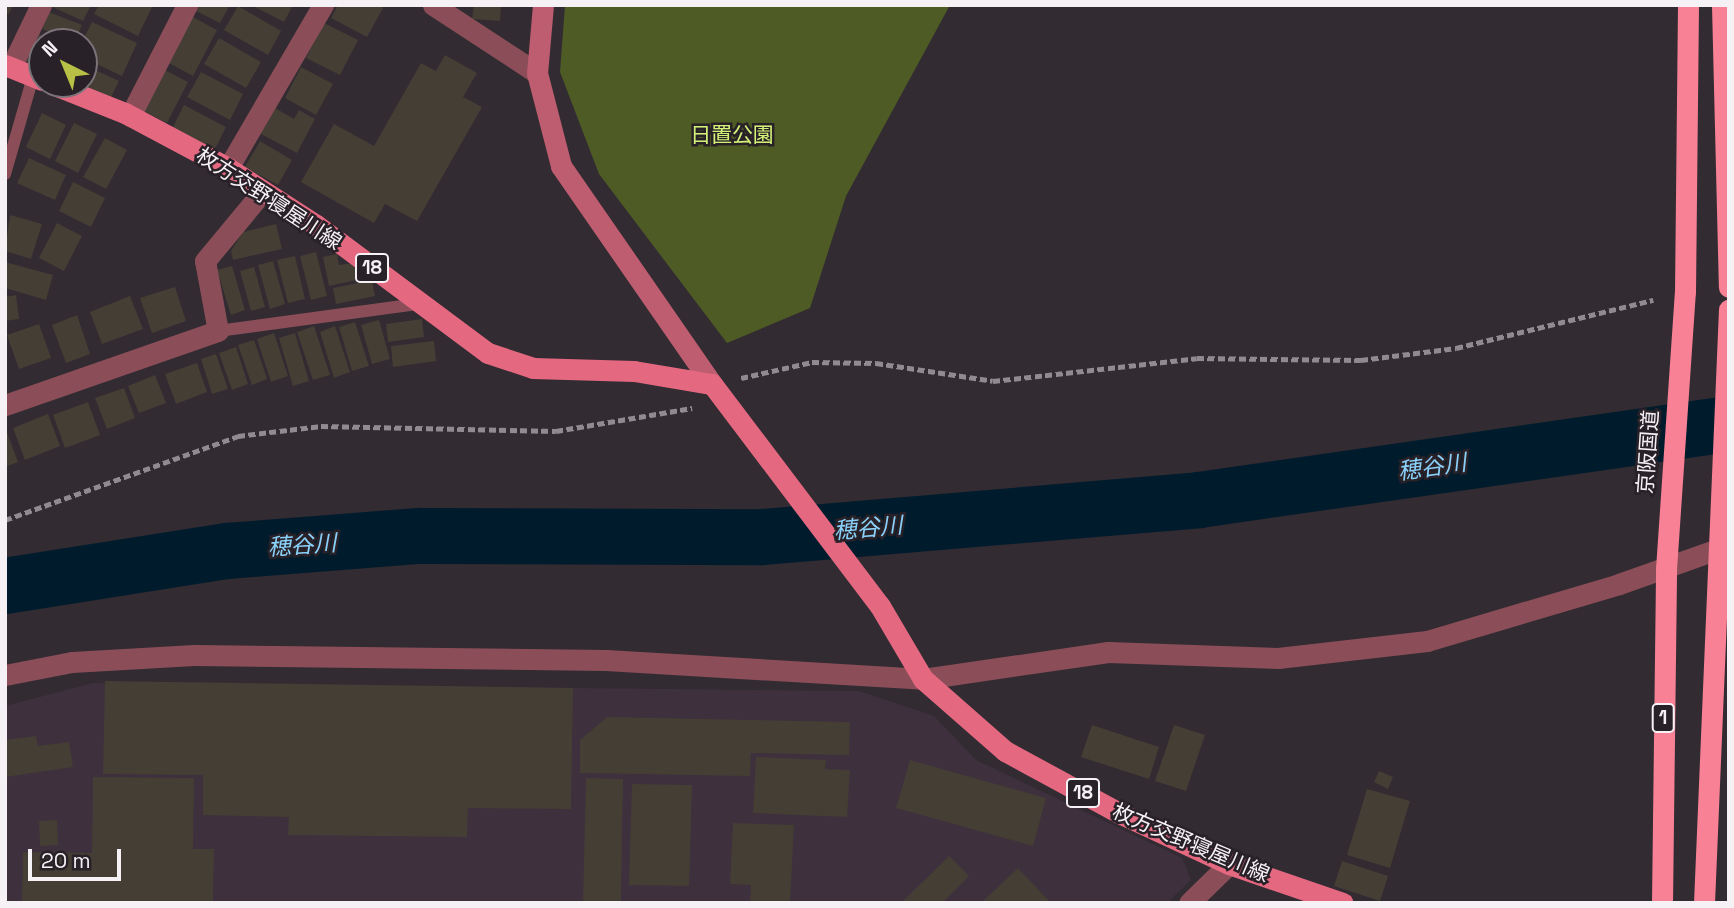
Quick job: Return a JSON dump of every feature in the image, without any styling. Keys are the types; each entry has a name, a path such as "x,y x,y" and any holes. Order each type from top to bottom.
{"highway":[{"name":"京阪国道","path":"1662,903 1667,534 1681,322 1688,5"},
{"path":"1723,5 1729,287"},
{"path":"1704,903 1724,547 1718,518 1729,310"}],"main road":[{"name":"枚方交野寝屋川線","path":"8,66 28,74"},
{"name":"枚方交野寝屋川線","path":"86,98 130,116 228,168 316,225 488,354 533,368 634,371 712,384 774,461 880,606 923,679 1004,751 1119,813 1229,864 1343,903"}],"street":[{"path":"8,66 41,5"},
{"path":"130,116 187,5"},
{"path":"228,168 323,5"},
{"path":"433,5 537,73"},
{"path":"543,5 537,73 561,166 712,384"},
{"path":"5,405 218,331 205,261 263,191"},
{"path":"5,675 72,662 208,655 606,660 923,679 1108,652 1278,658 1427,641 1666,569 1724,547"},
{"path":"1189,903 1229,864"}],"lane":[{"path":"5,174 35,98"},
{"path":"218,331 419,304"}],"path":[{"path":"5,520 238,436 321,426 556,431 695,408 712,384 812,362 876,363 993,381 1197,358 1361,360 1456,348 1653,300"}],"shaded area":[{"path":"93,683 859,691 934,716 976,760 1182,858 1191,880 1167,903 5,903 5,706"}],"green space":[{"name":"日置公園","path":"565,5 950,5 846,196 810,308 727,343 599,174 560,72"}],"building":[{"path":"5,5 13,5 9,14 5,12"},
{"path":"48,5 87,5 90,7 83,21"},
{"path":"99,5 153,5 138,36 94,14"},
{"path":"197,5 230,5 220,23 194,10"},
{"path":"251,5 293,5 284,22"},
{"path":"338,5 378,5 383,8 367,37 331,18"},
{"path":"474,5 501,5 500,21 472,19"},
{"path":"238,6 281,31 268,55 224,30"},
{"path":"49,12 82,25 81,28 42,28"},
{"path":"191,16 217,30 193,76 167,62"},
{"path":"92,22 137,43 122,76 98,65 98,28 89,28"},
{"path":"324,23 358,40 340,75 306,58"},
{"path":"219,38 261,62 246,88 204,64"},
{"path":"445,55 477,73 463,97 482,107 417,221 385,204 374,223 301,182 334,124 374,146 421,63 436,71"},
{"path":"301,67 333,84 316,115 285,98"},
{"path":"163,69 188,82 167,123 142,110"},
{"path":"98,71 119,81 110,99 98,94"},
{"path":"201,72 243,94 230,120 187,97"},
{"path":"184,105 226,127 214,151 172,129"},
{"path":"275,108 294,119 299,110 315,119 297,153 261,134"},
{"path":"42,113 66,125 50,159 26,147"},
{"path":"74,123 97,134 78,173 55,161"},
{"path":"105,138 127,150 106,189 83,177"},
{"path":"260,141 292,160 278,185 245,167"},
{"path":"29,158 66,175 55,200 17,183"},
{"path":"73,182 105,198 91,227 59,211"},
{"path":"10,215 42,224 31,259 5,251"},
{"path":"57,223 82,236 64,271 39,258"},
{"path":"276,224 282,249 233,260 231,251 243,232"},
{"path":"316,252 327,296 311,300 300,256"},
{"path":"337,254 339,265 354,263 357,280 329,286 323,257"},
{"path":"295,256 305,299 288,303 277,260"},
{"path":"273,261 285,304 270,309 258,265"},
{"path":"5,262 53,275 46,300 5,288"},
{"path":"232,266 245,310 231,315 217,270"},
{"path":"254,267 265,307 251,311 240,271"},
{"path":"372,280 375,296 336,304 333,288"},
{"path":"175,287 186,321 152,333 140,298"},
{"path":"16,295 19,319 5,321 5,297"},
{"path":"130,296 143,329 102,344 90,312"},
{"path":"77,315 90,354 66,363 52,325"},
{"path":"422,319 424,337 388,342 386,324"},
{"path":"379,320 390,359 372,364 361,325"},
{"path":"355,322 369,366 352,371 339,327"},
{"path":"39,324 51,358 19,369 7,335"},
{"path":"314,326 330,375 313,380 297,332"},
{"path":"335,326 350,372 334,378 320,332"},
{"path":"274,333 288,376 271,382 257,339"},
{"path":"295,333 309,381 293,386 279,338"},
{"path":"254,340 267,379 252,385 238,345"},
{"path":"434,341 436,361 393,367 391,346"},
{"path":"236,347 248,384 232,390 219,353"},
{"path":"216,354 228,389 212,394 201,359"},
{"path":"197,363 207,392 176,404 165,374"},
{"path":"155,375 166,403 139,413 128,386"},
{"path":"124,388 135,418 107,429 95,398"},
{"path":"88,402 100,435 65,448 53,415"},
{"path":"48,414 60,446 25,460 13,428"},
{"path":"5,427 18,462 5,467"},
{"path":"105,681 573,688 571,809 468,808 467,837 288,835 289,817 203,815 203,775 103,774"},
{"path":"607,717 850,722 849,755 751,753 750,776 580,773 580,740"},
{"path":"1092,725 1159,747 1149,779 1081,757"},
{"path":"1174,725 1205,735 1186,791 1155,781"},
{"path":"36,736 38,746 69,742 73,767 5,777 5,740"},
{"path":"756,757 826,760 825,769 850,770 847,817 753,813"},
{"path":"910,760 1046,798 1033,846 896,808"},
{"path":"1379,771 1393,777 1388,789 1374,782"},
{"path":"93,777 194,778 193,849 214,849 213,903 22,903 23,852 92,853"},
{"path":"586,778 623,779 621,903 583,903"},
{"path":"632,784 692,785 689,886 629,885"},
{"path":"1367,789 1410,801 1390,868 1347,855"},
{"path":"57,820 58,845 40,846 39,821"},
{"path":"733,823 794,825 790,903 750,903 751,885 730,884"},
{"path":"949,856 969,876 942,903 901,903"},
{"path":"1342,861 1388,876 1380,901 1334,886"},
{"path":"1018,868 1051,903 981,903"}],"waterway":[{"name":"穂谷川","path":"5,586 227,551 419,536 762,537 1199,500 1729,424"}]}
